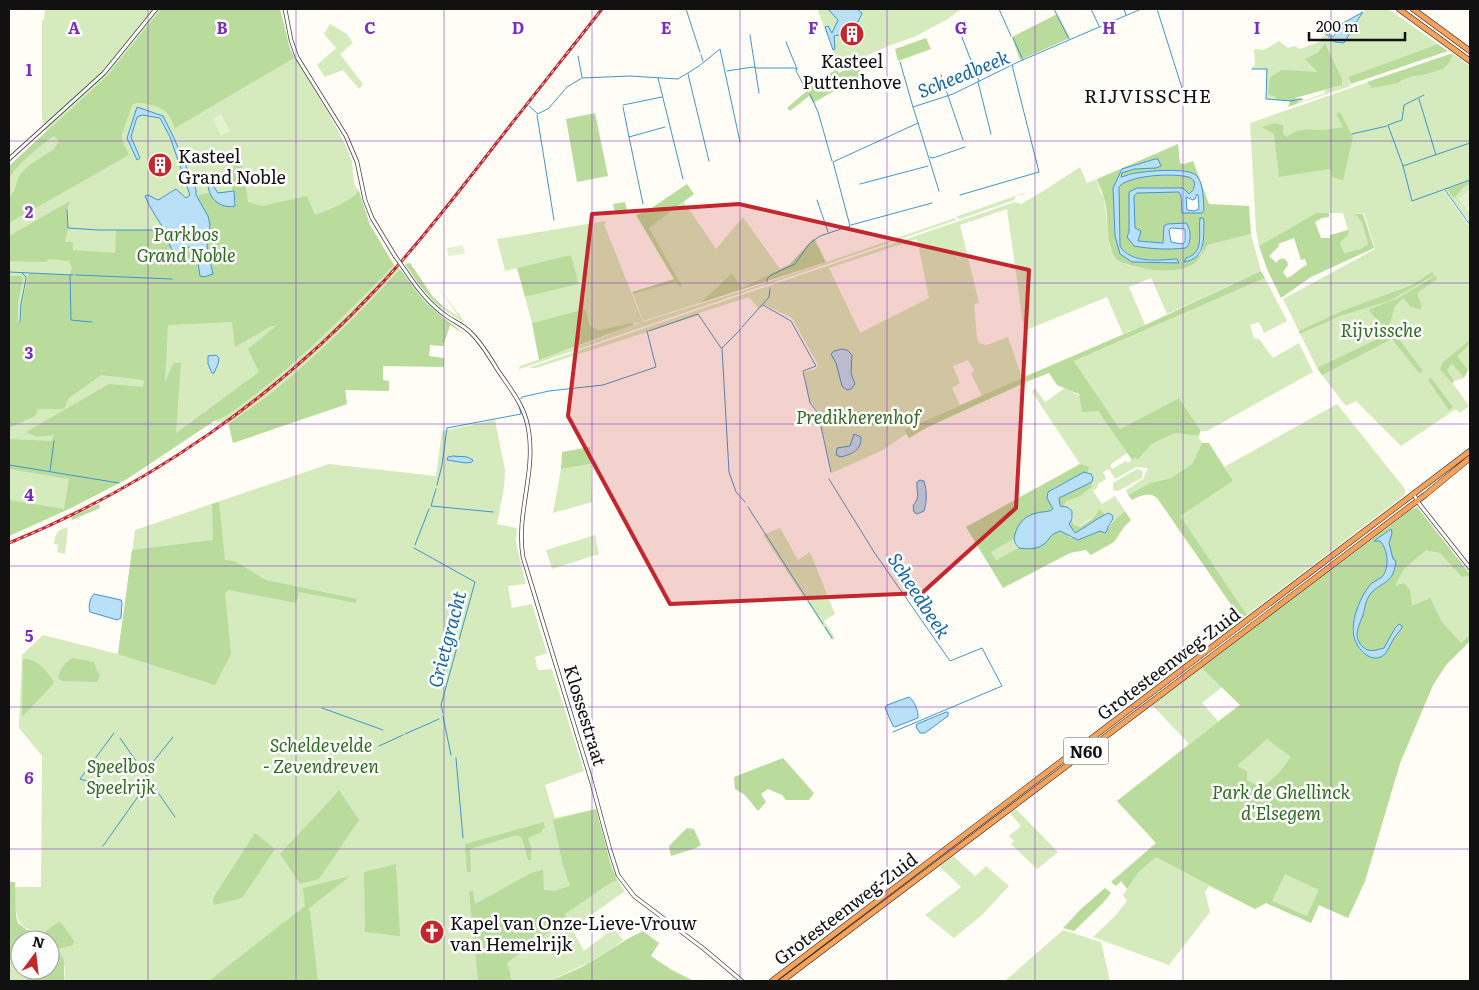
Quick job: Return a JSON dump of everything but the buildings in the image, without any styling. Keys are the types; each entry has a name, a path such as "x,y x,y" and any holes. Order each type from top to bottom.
{"highway":[{"path":"1399,9 1470,61"},
{"path":"1413,9 1470,51"},
{"name":"N60","path":"1414,494 1470,451"},
{"name":"N60","path":"1417,501 1470,458"},
{"name":"Grotesteenweg-Zuid","path":"772,981 1414,494"},
{"name":"Grotesteenweg-Zuid","path":"782,981 1417,501"}],"street":[{"path":"9,159 104,73 156,9"},
{"name":"Klossestraat","path":"285,9 293,48 346,136 357,162 364,193 376,225 420,291 432,305 467,330 482,347 520,402 527,421 530,438 529,472 521,525 523,557 591,780 615,867 622,881 634,896 742,981"},
{"path":"1414,494 1417,501 1470,568"}],"highlighted area":[{"path":"739,204 1029,270 1016,508 922,593 670,604 568,416 592,214"}],"green space":[{"name":"Parkbos Grand Noble","path":"45,9 280,9 290,49 346,146 352,161 354,184 359,191 370,225 394,265 400,269 424,300 450,325 443,346 430,345 430,350 346,350 345,390 347,404 233,443 228,424 214,421 127,479 71,508 9,536 9,166 46,132 42,119 42,21"},
{"path":"161,9 280,9 294,58 175,128 171,119 162,109 143,103 132,105 122,134 122,140 129,155 9,223 9,198 14,191 19,176 28,166 54,149 59,141 54,136 44,143 22,162 9,179 9,166 107,76"},
{"path":"817,9 961,9 948,19 914,37 888,46 840,68"},
{"path":"1366,9 1388,9 1438,44 1348,77 1351,86 1299,103 1294,98 1301,98 1303,101 1325,93 1325,90 1342,85 1324,44 1317,53 1318,73 1307,72 1273,96 1277,100 1266,99 1266,69 1252,69 1255,66 1254,49 1264,50 1279,41 1288,48 1295,46 1300,49 1319,42 1325,33 1335,42 1350,25 1355,24"},
{"path":"1057,14 1070,38 1020,60 1012,37"},
{"path":"330,24 347,34 353,43 340,54 363,84 359,89 343,70 325,77 317,65 336,48 324,34"},
{"path":"926,38 931,49 898,61 895,49"},
{"path":"1325,43 1342,79 1342,85 1295,98 1299,103 1288,107 1290,101 1277,100 1268,94 1270,77 1282,70 1318,72 1305,59 1317,53"},
{"path":"1438,44 1448,51 1351,84 1348,77"},
{"name":"Rijvissche","path":"1452,53 1470,66 1470,181 1447,190 1458,192 1470,183 1470,190 1459,199 1466,207 1470,204 1467,208 1470,213 1470,223 1445,190 1443,190 1470,227 1470,340 1442,368 1469,406 1460,413 1456,409 1401,446 1356,401 1346,406 1322,375 1319,368 1317,368 1283,299 1375,249 1364,213 1355,214 1362,223 1368,244 1360,249 1344,253 1340,243 1349,234 1343,213 1316,213 1259,246 1256,230 1250,123"},
{"path":"1451,54 1449,63 1443,69 1413,76 1398,83 1372,88 1367,82"},
{"path":"857,64 862,75 813,103 809,96 790,111 787,108 817,82 837,69 839,73"},
{"path":"1340,112 1353,137 1343,180 1332,177 1329,169 1279,177 1274,134 1262,127 1275,123 1283,125 1283,134 1287,137 1302,130 1343,127 1336,114"},
{"path":"595,113 608,176 577,182 566,119"},
{"path":"221,114 230,131 221,136 213,119"},
{"path":"1178,144 1180,163 1184,164 1193,161 1209,204 1249,206 1251,234 1208,245 1195,262 1182,269 1153,270 1124,263 1117,260 1110,246 1106,206 1097,179","holes":["1156,168 1134,169 1121,173 1121,178 1137,173 1155,171 1190,172 1202,188 1202,213 1183,213 1179,192 1137,193 1134,196 1135,229 1138,241 1163,243 1163,231 1167,224 1189,227 1189,245 1178,249 1134,246 1127,237 1129,232 1129,192 1183,188 1189,194 1194,187 1194,182 1191,178 1164,175 1133,179 1121,185 1118,204 1120,246 1138,258 1154,260 1177,259 1179,263 1132,262 1120,254 1113,188 1122,169","1200,219 1204,220 1203,247 1200,255 1186,258 1196,252 1198,247"]},
{"path":"235,145 239,145 248,202 262,206 307,196 315,215 344,203 359,191 370,225 394,265 310,348 236,409 214,421 127,479 71,508 9,536 9,500 64,509 69,479 9,469 9,439 52,441 54,435 37,437 26,432 109,384 143,387 144,380 101,375 69,398 64,409 38,409 35,416 9,428 9,276 20,276 23,278 18,303 18,322 21,322 22,304 29,273 70,275 72,268 69,261 49,259 46,262 9,261 9,236 70,201 67,210 68,228 65,242 73,242 73,250 115,253 116,230 164,230 172,250 176,253 189,247 195,249 200,275 213,265 207,246 210,225 208,216 197,195 209,193 219,203 232,207 236,204 234,191 232,190","holes":["232,322 235,347 271,326 276,326 248,349 259,372 176,433 181,362 173,364 165,382 168,325"]},
{"name":"Predikherenhof","path":"1080,167 1087,183 1097,179 1099,189 1104,198 1110,248 1125,264 1139,268 1165,270 1201,256 1208,245 1251,234 1261,271 1167,314 1151,278 1129,287 1145,325 1123,334 1107,297 1024,331 1007,209 960,225 979,303 974,304 979,343 987,345 1008,337 1022,378 982,396 971,373 974,371 968,360 953,366 960,383 952,388 960,405 904,430 906,434 883,450 832,473 818,411 810,402 804,372 816,369 818,365 792,318 765,305 759,309 749,297 536,368 528,368 1015,202 1021,204","holes":["917,239 929,298 860,333 829,268"]},
{"path":"1470,181 1454,198 1447,189"},
{"path":"687,184 694,194 649,228 682,286 680,287 676,282 633,294 632,292 674,279 636,215 647,211"},
{"path":"1470,190 1470,204 1466,208 1459,199"},
{"path":"1024,193 1016,196 1014,200 960,219 957,218 957,215"},
{"path":"625,202 627,211 615,213 613,204"},
{"path":"684,202 716,249 743,217 780,269 742,288 732,273 700,303 643,321 633,294 676,282 648,228"},
{"path":"1316,213 1329,213 1329,217 1315,222 1321,238 1330,238 1330,235 1348,230 1349,234 1340,243 1344,253 1360,249 1368,244 1362,223 1355,214 1363,214 1374,248 1311,277 1281,298 1267,269 1259,246","holes":["1294,238 1301,260 1305,259 1307,265 1287,278 1283,272 1288,265 1287,261 1283,258 1278,260 1277,263 1269,256 1279,246 1278,244"]},
{"path":"955,218 956,220 508,373 519,369 520,366 633,325 742,291"},
{"path":"605,221 606,223 604,224 643,322 599,330 590,326 585,309 532,323 525,297 579,284 571,256 505,271 497,239"},
{"path":"814,238 826,262 700,303 732,273 742,288 790,264"},
{"path":"463,245 465,254 448,256 447,248"},
{"path":"571,255 579,284 525,297 517,268"},
{"path":"410,263 433,297 443,306 441,308 422,288 405,264"},
{"path":"400,269 417,293 430,307 466,335 450,325 443,346 430,345 429,356 444,358 444,367 383,366 383,380 389,381 389,391 345,390 347,404 233,443 229,424 270,394 308,362"},
{"path":"1261,271 1265,278 1074,361 1120,429 1179,398 1201,431 1198,436 1175,433 1152,444 1137,460 1135,457 1132,460 1098,411 1082,412 1079,394 1057,385 1049,373 1026,382 1024,377 1145,325"},
{"path":"1432,272 1434,275 1389,301 1340,316 1299,334 1299,331 1342,311 1412,285"},
{"path":"1435,276 1437,279 1417,293 1422,307 1420,309 1411,307 1403,298 1395,306 1389,326 1423,371 1419,373 1392,339 1322,375 1317,368 1388,334 1369,310 1400,297"},
{"path":"1265,278 1287,321 1264,333 1259,322 1250,325 1254,338 1259,339 1273,358 1299,343 1313,372 1207,431 1201,431 1179,398 1120,429 1074,361"},
{"path":"436,284 464,323 441,308 443,306 459,317"},
{"path":"585,309 590,326 599,330 633,323 633,325 539,360 532,323"},
{"path":"1470,340 1470,344 1457,356 1468,370 1464,378 1452,364 1447,370 1454,381 1452,383 1440,369 1443,362"},
{"path":"1470,344 1470,372 1456,356"},
{"path":"1452,364 1464,378 1454,381 1447,370"},
{"path":"1022,378 1024,383 928,427 909,438 904,430"},
{"path":"1431,378 1453,407 1449,410 1428,380"},
{"path":"1035,388 1045,402 1065,388 1094,407 1127,453 1110,465 1112,469 1126,461 1128,463 1135,457 1137,460 1152,444 1175,433 1198,436 1202,443 1192,464 1171,478 1150,483 1128,495 1126,490 1143,479 1148,468 1136,467 1115,479 1109,469 1103,472 1106,479 1098,484 1097,488 1093,491 1102,504 1115,496 1125,511 1113,524 1111,524 1113,520 1109,513 1097,514 1079,527 1074,525 1072,511 1068,507 1064,507 1066,501 1079,497 1092,487 1093,478 1088,472 1088,467 1080,464 1032,392"},
{"path":"1337,404 1405,489 1405,494 1247,615 1179,516 1233,481 1224,467"},
{"name":"Scheldevelde - Zevendreven","path":"495,420 505,470 504,487 497,524 517,528 516,543 526,584 508,586 512,608 532,604 547,653 535,657 538,670 552,669 584,771 545,785 555,818 596,809 610,862 625,891 572,929 584,951 614,928 623,940 598,957 553,979 553,981 64,981 65,968 60,953 60,930 27,929 19,920 16,908 15,887 41,887 42,756 19,728 22,655 43,635 118,654 135,530 329,464 436,476 442,431"},
{"path":"1202,443 1209,443 1233,481 1180,516 1247,615 1241,619 1157,498 1148,495 1132,500 1128,495 1150,483 1171,478 1192,464"},
{"path":"590,447 591,464 561,469 562,452"},
{"path":"591,464 592,502 553,513 561,469"},
{"path":"1080,464 1089,467 1088,472 1052,489 1047,498 1053,509 1037,513 1014,539 991,552 996,560 1018,548 1043,545 1052,534 1059,531 1071,538 1084,538 1100,531 1105,533 1125,511 1131,520 1114,542 1091,555 1086,550 1070,553 1003,588 966,527"},
{"path":"1137,469 1143,471 1142,478 1118,491 1113,490 1113,483"},
{"path":"1092,482 1092,487 1079,497 1066,501 1064,507 1060,506 1058,498"},
{"path":"219,502 225,560 234,561 266,580 357,599 356,603 299,592 296,603 229,590 225,593 231,654 215,685 118,654 132,550 213,540 212,504"},
{"path":"99,504 100,508 72,520 71,517"},
{"name":"Park de Ghellinck d'Elsegem","path":"1417,507 1470,574 1470,641 1446,665 1433,685 1400,763 1365,881 1348,918 1319,905 1311,923 1266,903 1255,909 1209,886 1205,892 1210,912 1169,965 1093,937 1115,916 1127,901 1123,895 1138,873 1155,858 1156,842 1117,801 1189,744 1152,705","holes":["1222,687 1240,705 1218,721 1202,703"]},
{"name":"Park de Ghellinck d'Elsegem","path":"1417,507 1470,576 1462,577 1440,553 1426,550 1403,570 1395,586 1404,583 1410,590 1412,606 1430,598 1442,622 1461,643 1470,635 1470,641 1446,665 1433,685 1400,763 1365,881 1348,918 1319,905 1311,923 1266,903 1255,909 1156,857 1138,873 1127,889 1121,881 1116,886 1111,882 1156,843 1117,801 1240,705 1202,668","holes":["1392,533 1390,546 1394,562 1393,574 1388,581 1373,591 1369,597 1357,635 1363,647 1368,650 1374,650 1384,648 1394,628 1398,624 1402,626 1384,655 1362,653 1353,635 1353,622 1360,601 1367,589 1381,577 1386,569 1385,549 1380,541 1375,541","1267,739 1291,757 1279,773 1262,788 1247,780 1247,771 1237,766","1285,874 1319,890 1307,916 1272,901"]},
{"path":"1099,509 1105,514 1094,523 1075,533 1069,524 1072,519 1074,525 1080,527 1094,517"},
{"path":"68,527 65,554 57,552 58,545 54,544 56,535 61,529"},
{"path":"780,528 798,560 810,552 835,614 824,621 835,638 832,640 763,535"},
{"path":"595,535 599,554 552,569 546,550"},
{"path":"1014,539 1018,548 996,560 991,552"},
{"path":"72,658 94,662 100,675 97,682 62,681 58,678 63,666"},
{"path":"23,660 34,661 42,667 54,683 23,716"},
{"path":"783,758 814,793 809,800 786,800 782,795 768,789 761,794 766,802 758,811 745,795 735,789 734,777"},
{"path":"339,790 359,820 319,879 300,884 280,854"},
{"path":"596,809 617,881 613,881 565,914 567,919 507,963 512,981 478,981 469,891 473,891 475,904 531,873 543,870 544,890 554,891 570,886 563,865 553,820"},
{"path":"1016,809 1058,852 1037,869 1011,844 1014,841 1009,836 1021,826 1010,813"},
{"path":"544,822 545,828 542,829 542,832 528,838 531,847 531,860 528,860 522,838 517,835 470,849 471,872 467,872 465,844"},
{"path":"687,828 694,829 701,845 671,856 669,846"},
{"path":"255,833 275,849 242,898 214,905 215,895"},
{"path":"953,856 975,876 986,866 1009,886 982,915 954,938 925,915 961,887 939,866"},
{"path":"396,864 400,936 365,932 364,872"},
{"path":"350,876 308,909 310,911 318,981 209,981 305,906 303,888"},
{"path":"9,882 15,882 16,916 18,923 27,930 10,930 9,960"},
{"path":"1105,888 1111,893 1074,931 1063,928 1080,910"},
{"path":"60,921 74,941 73,945 60,948 60,930 47,930"},
{"path":"1063,930 1101,942 1110,981 1005,981"},
{"path":"643,931 659,943 651,956 672,970 694,981 552,980 583,966"},
{"path":"60,953 64,960 64,981 24,981 60,980"},
{"path":"9,960 10,980 26,980 9,981"}],"water":[{"path":"828,9 857,9 862,13 858,22 849,27 844,34 834,36 835,49 833,50 825,27 828,26 832,33 838,20"},
{"path":"1363,12 1355,24 1350,25 1350,33 1344,43 1335,42 1325,33 1333,37 1343,23"},
{"path":"137,107 163,116 173,136 196,189 196,195 208,216 210,225 207,246 213,274 204,277 200,276 195,249 189,247 176,253 173,251 165,231 147,201 145,196 148,195 158,200 176,189 186,198 190,195 170,137 160,118 142,115 137,117 131,137 140,158 137,160 127,138"},
{"path":"1158,159 1161,166 1134,169 1122,173 1121,177 1132,173 1158,171 1186,171 1197,176 1202,188 1204,210 1202,213 1182,213 1179,192 1137,193 1134,196 1135,228 1141,231 1138,241 1163,243 1164,226 1167,224 1186,223 1190,235 1186,248 1160,249 1134,246 1127,237 1129,232 1129,192 1137,188 1183,188 1189,194 1194,187 1194,182 1191,178 1162,175 1152,176 1132,180 1119,187 1120,246 1131,256 1146,260 1177,259 1179,263 1132,262 1120,254 1115,236 1113,188 1122,169","holes":["1197,194 1199,209 1194,211 1187,210 1186,197 1193,200","1171,228 1185,229 1185,242 1182,244 1171,242 1169,230"]},
{"path":"212,174 216,178 214,187 218,193 234,191 235,206 228,207 222,205 213,198 208,188 209,175"},
{"path":"1200,218 1204,220 1200,252 1191,260 1184,262 1186,258 1196,252 1198,247"},
{"path":"842,349 847,350 852,355 851,373 855,384 851,389 847,390 842,386 836,363 831,354"},
{"path":"216,355 219,358 218,364 214,373 212,373 208,364 208,356"},
{"path":"854,434 861,437 858,448 845,456 836,455 837,448 850,446"},
{"path":"448,457 467,457 473,460 466,463 447,460"},
{"path":"1084,472 1091,474 1092,482 1059,498 1060,506 1067,507 1072,511 1072,519 1069,524 1075,533 1109,513 1113,518 1107,531 1105,533 1100,531 1078,540 1060,531 1053,534 1041,546 1029,549 1019,548 1014,538 1020,523 1029,516 1053,509 1047,498 1048,492"},
{"path":"920,480 924,481 926,500 924,511 917,514 914,512 913,506 918,497 917,482"},
{"path":"1391,529 1392,533 1389,543 1393,559 1396,561 1394,569 1389,579 1373,591 1368,598 1357,635 1365,649 1378,650 1384,648 1399,624 1402,628 1385,654 1375,658 1362,651 1356,642 1353,631 1357,608 1364,594 1372,583 1385,573 1387,559 1385,549 1380,541 1374,541"},
{"path":"94,594 121,600 121,618 117,620 90,612 91,597"},
{"path":"909,697 916,706 918,718 895,727 893,726 885,708 887,705"},
{"path":"948,712 948,716 925,733 920,733 916,727 917,724"}],"waterway":[{"path":"686,9 700,52"},
{"path":"999,9 1011,36"},
{"path":"1054,9 1069,39"},
{"path":"1091,9 1099,26"},
{"name":"Scheedbeek","path":"1124,9 1126,15"},
{"name":"Scheedbeek","path":"767,282 771,275 795,264 809,244 820,236 850,226 833,162 918,123 913,107 953,94 1018,62 1141,9"},
{"path":"1157,9 1182,88"},
{"path":"956,22 979,81"},
{"path":"750,35 759,93"},
{"path":"1013,38 1023,60"},
{"path":"786,42 797,69"},
{"path":"529,106 538,114 549,108 567,87 582,78 630,76 678,79 699,66 720,49 740,142"},
{"path":"701,55 703,61"},
{"path":"578,56 582,77"},
{"path":"900,62 913,107"},
{"path":"960,195 1039,172 1012,65"},
{"path":"727,71 753,67 793,68"},
{"path":"794,68 797,69 796,71 807,91"},
{"path":"1252,69 1267,69 1266,99 1291,101 1302,99"},
{"path":"688,74 709,161"},
{"path":"941,75 963,140"},
{"path":"658,78 683,179"},
{"path":"978,82 991,134"},
{"path":"810,94 818,112 832,161"},
{"path":"1424,95 1404,105 1402,120 1388,125 1403,166 1412,201 1470,180"},
{"path":"623,105 662,97"},
{"path":"1419,99 1436,155"},
{"path":"623,107 629,137 665,127"},
{"path":"537,115 554,220"},
{"path":"918,123 939,191"},
{"path":"1352,134 1387,126"},
{"path":"629,137 643,204"},
{"path":"1403,166 1470,143"},
{"path":"930,157 933,158 965,147"},
{"path":"860,184 928,166"},
{"path":"1445,190 1470,225"},
{"path":"817,200 828,232"},
{"path":"851,225 932,203"},
{"path":"67,210 68,228 164,230"},
{"path":"9,272 73,275"},
{"path":"20,322 26,279 22,273"},
{"path":"70,275 71,320 92,322"},
{"path":"76,275 172,279"},
{"name":"Scheedbeek","path":"742,327 769,297 770,289"},
{"path":"763,305 791,321 816,366 803,371 810,403 818,413 831,472"},
{"name":"Scheedbeek","path":"649,331 698,314 721,348"},
{"name":"Scheedbeek","path":"722,348 741,329"},
{"name":"Scheedbeek","path":"521,399 522,397 549,391 603,385 656,367 647,331"},
{"path":"722,348 729,472 736,492 745,502"},
{"name":"Scheedbeek","path":"437,485 447,428 521,414 519,405"},
{"path":"50,471 54,441"},
{"path":"9,465 119,483"},
{"name":"Scheedbeek","path":"829,479 874,552 950,661 982,648 1002,686 893,732"},
{"path":"436,489 431,506 493,512"},
{"path":"748,507 823,624"},
{"path":"415,545 429,509"},
{"name":"Grietgracht","path":"414,548 475,582 441,705 443,713"},
{"path":"825,627 832,638"},
{"path":"322,708 383,730"},
{"name":"Grietgracht","path":"443,716 451,755"},
{"path":"405,734 439,719"},
{"path":"102,795 87,781 80,779 114,733"},
{"path":"379,746 403,735"},
{"path":"144,773 173,737"},
{"path":"120,738 175,817"},
{"name":"Grietgracht","path":"456,758 463,838"},
{"path":"103,846 149,781"}],"railway":[{"path":"9,543 62,520 113,494 162,465 256,399 301,362 343,323 409,253 602,9"}],"place":[{"name":"Kasteel Puttenhove","path":"852,34"},
{"name":"Kasteel Grand Noble","path":"160,165"},
{"name":"Kapel van Onze-Lieve-Vrouw van Hemelrijk","path":"432,932"}],"district":[{"name":"RIJVISSCHE","path":"1148,95"}],"park label":[{"name":"Speelbos Speelrijk","path":"121,775"}]}
